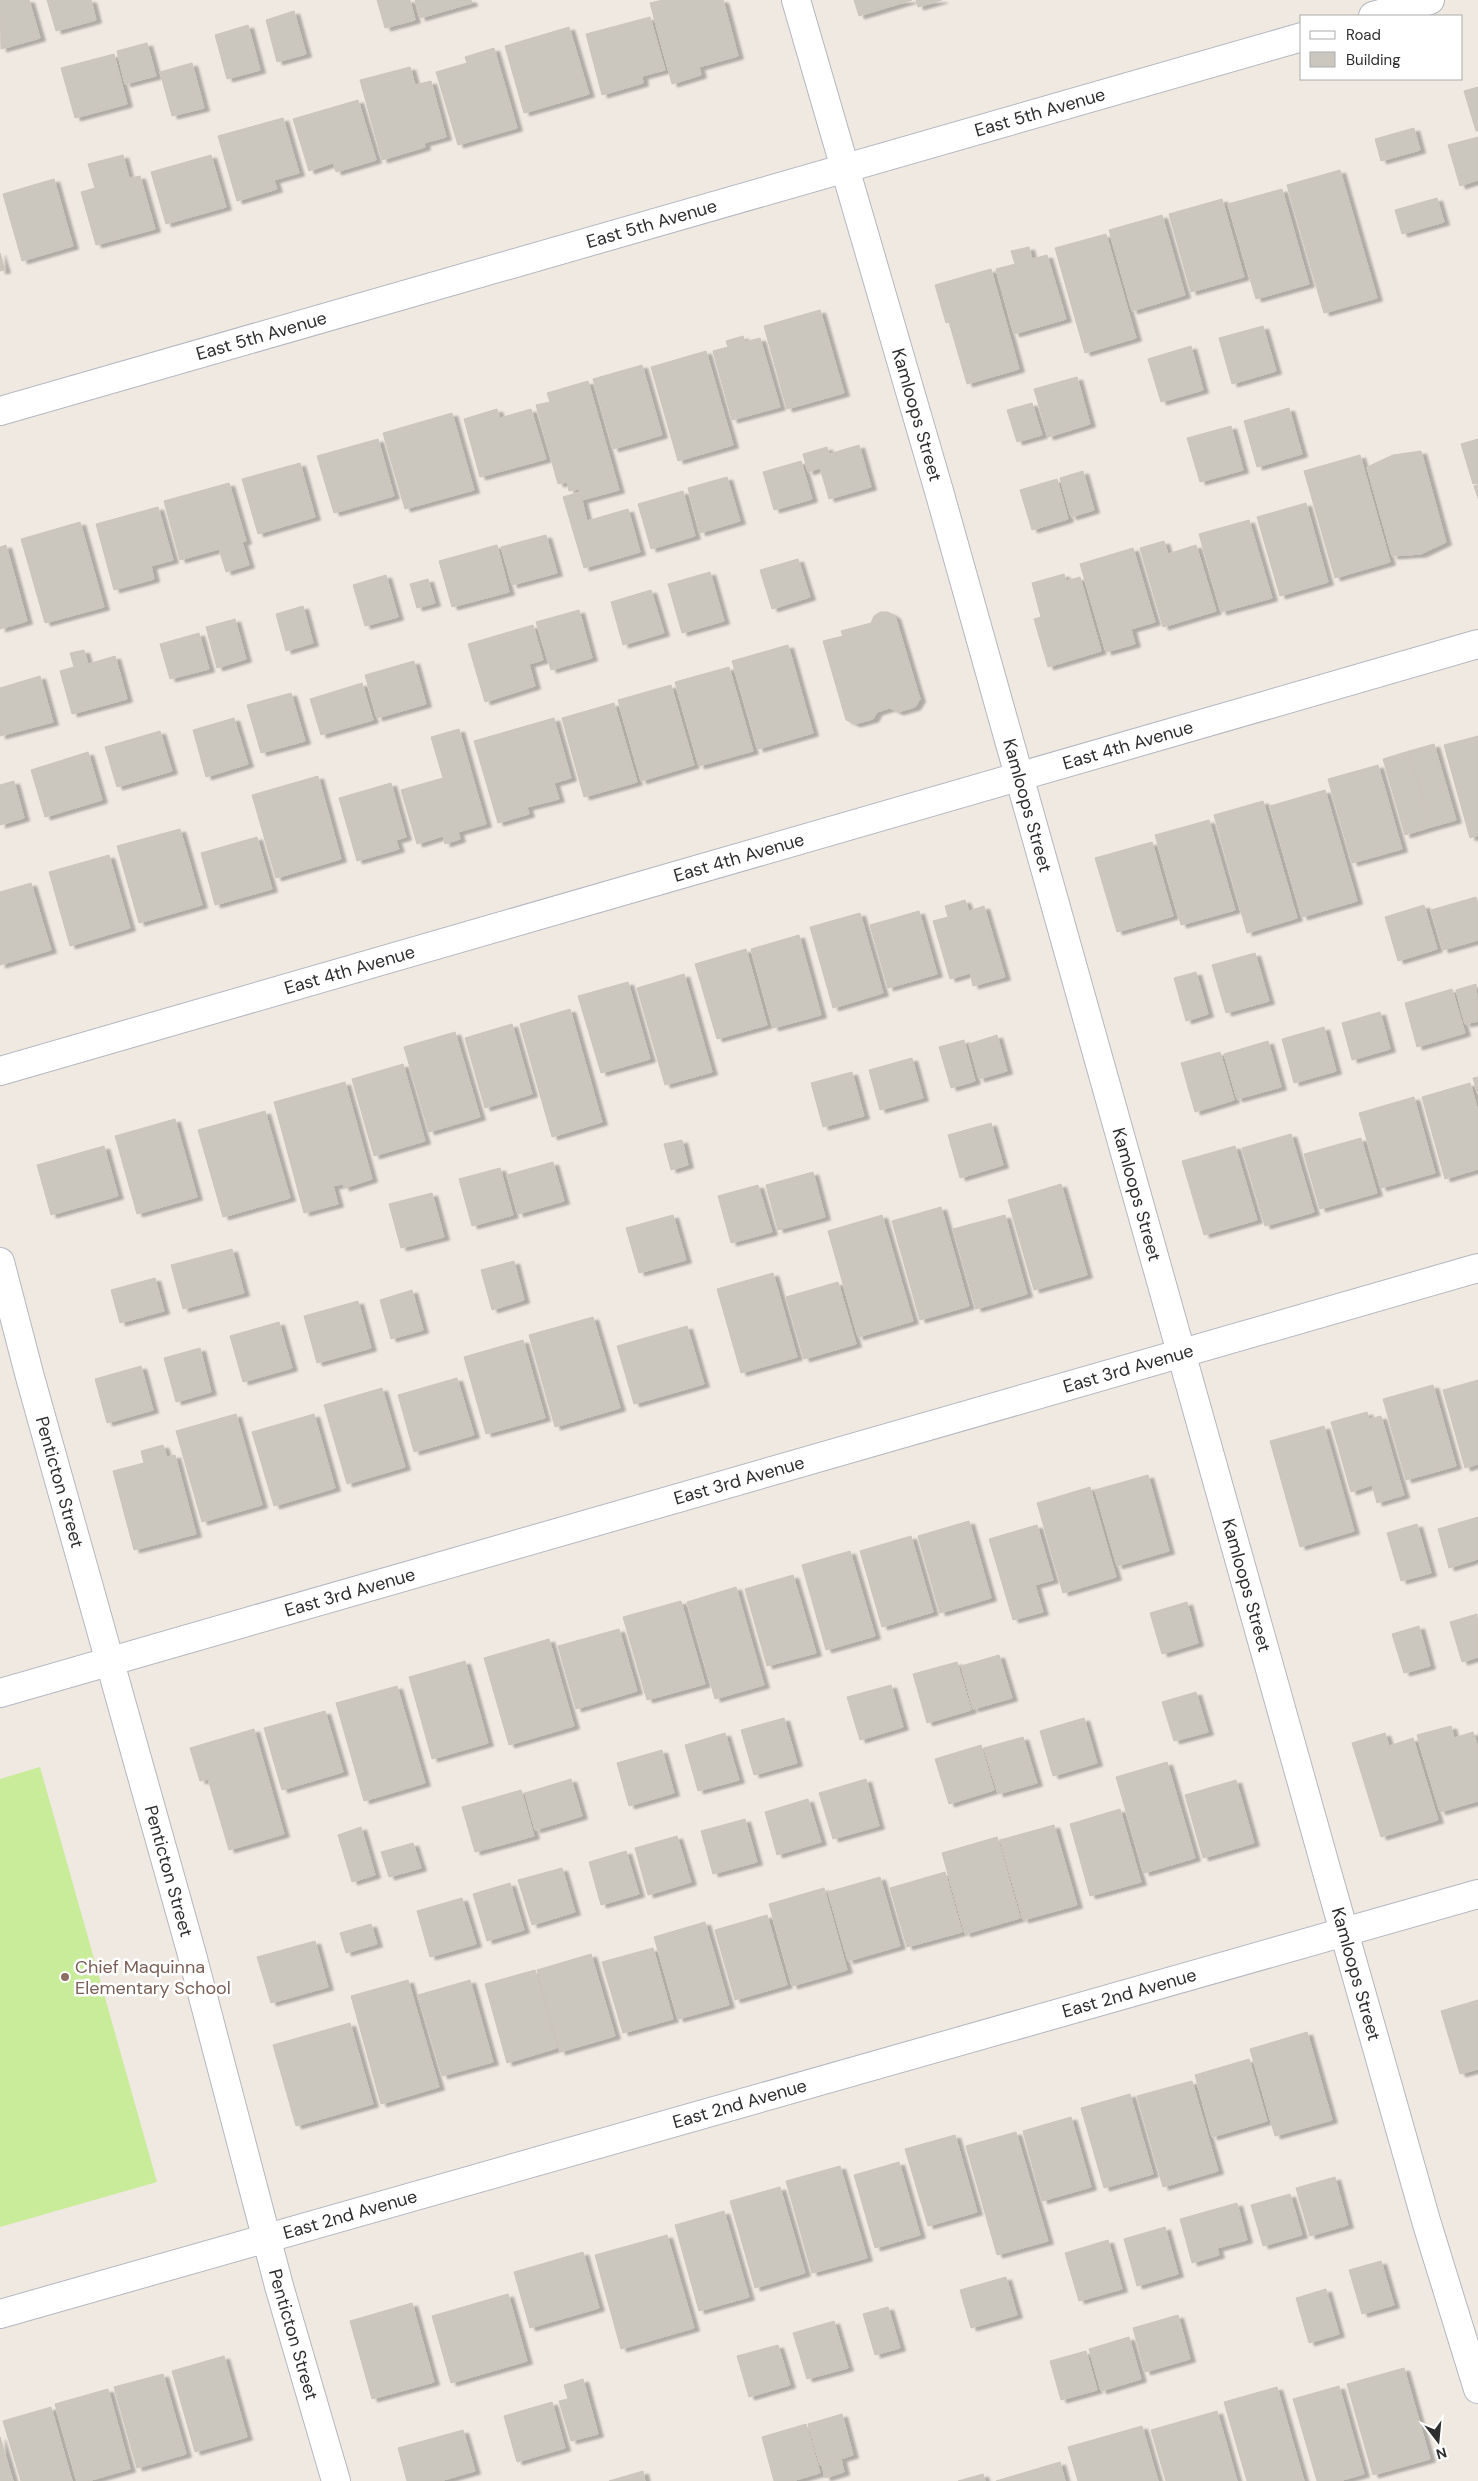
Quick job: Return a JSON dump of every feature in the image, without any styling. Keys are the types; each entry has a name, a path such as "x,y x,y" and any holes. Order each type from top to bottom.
{"street":[{"name":"Kamloops Street","path":"796,0 939,491 1427,2224 1478,2389"},
{"path":"1377,15 1430,0"},
{"name":"East 5th Avenue","path":"0,411 1300,38"},
{"name":"East 4th Avenue","path":"0,1071 1478,644"},
{"name":"Penticton Street","path":"0,1262 191,1950 266,2238 336,2481"},
{"name":"East 3rd Avenue","path":"0,1694 1478,1268"},
{"name":"East 2nd Avenue","path":"0,2314 1478,1894"}],"green space":[{"name":"Chief Maquinna Elementary School","path":"40,1767 157,2182 0,2227 0,1779"}],"building":[{"path":"0,0 29,0 40,38 1,49"},
{"path":"47,0 91,0 96,20 56,31"},
{"path":"377,0 410,0 415,20 385,28"},
{"path":"415,0 471,0 472,3 420,18"},
{"path":"663,0 723,0 738,56 699,67 701,75 672,84 650,3"},
{"path":"854,0 912,0 859,16"},
{"path":"916,0 942,0 918,7"},
{"path":"294,11 306,54 277,62 266,20"},
{"path":"650,17 665,70 642,76 643,83 602,95 586,34"},
{"path":"248,25 260,70 227,79 215,35"},
{"path":"569,27 589,94 524,113 505,46"},
{"path":"147,43 156,76 125,84 117,51"},
{"path":"494,48 517,128 458,145 436,72 467,63 465,57"},
{"path":"114,54 127,104 75,118 61,68"},
{"path":"192,63 204,108 172,116 160,72"},
{"path":"410,67 415,85 431,81 446,137 424,143 425,147 382,160 360,80"},
{"path":"1478,87 1478,131 1476,131 1464,91"},
{"path":"358,100 376,160 336,172 333,163 309,171 293,119"},
{"path":"283,118 299,173 274,180 277,189 237,201 218,136"},
{"path":"1414,128 1420,150 1381,161 1375,139"},
{"path":"1478,137 1478,180 1460,186 1448,145"},
{"path":"123,155 129,178 140,176 155,229 96,245 81,192 95,188 88,164"},
{"path":"211,155 226,207 166,224 151,172"},
{"path":"1340,170 1377,298 1324,313 1287,185"},
{"path":"54,179 73,246 22,261 3,194"},
{"path":"1282,189 1309,284 1256,299 1228,204"},
{"path":"1437,198 1444,222 1402,234 1395,210"},
{"path":"1222,199 1244,277 1191,292 1169,214"},
{"path":"1162,215 1185,295 1132,311 1109,230"},
{"path":"1106,234 1136,338 1085,353 1055,248"},
{"path":"1029,247 1032,259 1047,255 1066,319 1014,334 996,269 1015,264 1011,251"},
{"path":"0,253 5,270 0,271"},
{"path":"991,269 1019,369 967,384 949,322 946,323 935,285"},
{"path":"820,310 844,393 787,409 764,326"},
{"path":"1263,326 1276,371 1232,384 1219,338"},
{"path":"743,336 745,342 760,338 780,407 732,420 713,351 728,347 726,341"},
{"path":"1191,346 1203,390 1161,402 1148,359"},
{"path":"706,351 733,445 678,461 651,367"},
{"path":"642,365 662,435 613,449 593,379"},
{"path":"1077,377 1090,424 1048,437 1034,389"},
{"path":"588,381 619,490 582,500 579,489 569,491 567,482 558,484 536,405 550,402 547,393"},
{"path":"1032,403 1042,435 1017,442 1007,410"},
{"path":"1289,408 1302,454 1257,467 1244,421"},
{"path":"497,409 500,418 531,409 546,459 480,477 464,419"},
{"path":"452,413 474,490 405,509 383,433"},
{"path":"1231,426 1243,470 1200,482 1187,438"},
{"path":"378,439 394,496 334,513 317,456"},
{"path":"1478,439 1478,483 1473,484 1461,444"},
{"path":"859,445 871,487 829,499 820,468 808,472 803,454 827,447 829,454"},
{"path":"1421,451 1446,542 1421,554 1392,556 1367,467 1393,455"},
{"path":"1360,455 1390,562 1335,578 1304,471"},
{"path":"801,461 812,499 774,510 763,472"},
{"path":"300,463 315,517 258,534 242,479"},
{"path":"1083,471 1094,510 1071,517 1060,478"},
{"path":"727,477 740,521 700,533 688,488"},
{"path":"1057,479 1068,519 1032,530 1020,490"},
{"path":"229,483 246,541 242,542 249,565 226,572 219,549 180,560 164,501"},
{"path":"1478,485 1478,498 1474,486"},
{"path":"683,491 695,536 651,549 638,504"},
{"path":"580,492 587,521 628,509 640,552 584,568 563,497"},
{"path":"1306,503 1328,582 1280,596 1257,517"},
{"path":"158,507 173,560 151,566 154,579 114,590 96,524"},
{"path":"1249,520 1272,598 1221,612 1199,534"},
{"path":"80,522 104,607 45,623 21,539"},
{"path":"546,535 557,573 512,585 501,547"},
{"path":"1164,541 1168,554 1196,545 1216,611 1163,627 1140,548"},
{"path":"6,545 27,621 0,629 0,547"},
{"path":"497,545 509,592 452,607 439,561"},
{"path":"1133,548 1155,622 1131,629 1135,644 1106,652 1080,564"},
{"path":"798,559 810,597 772,609 760,570"},
{"path":"710,572 724,621 682,633 668,584"},
{"path":"1064,574 1066,581 1080,577 1101,651 1048,667 1034,619 1041,617 1032,583"},
{"path":"386,575 398,617 365,626 353,585"},
{"path":"428,579 435,603 417,608 410,584"},
{"path":"651,590 664,633 623,645 611,602"},
{"path":"303,606 313,643 286,651 276,614"},
{"path":"579,610 592,658 551,670 536,622"},
{"path":"880,612 888,612 895,616 920,699 915,707 898,712 890,708 877,712 873,719 855,724 846,720 823,641 843,636 841,631 871,623 874,616"},
{"path":"235,619 246,659 217,668 206,627"},
{"path":"533,625 543,660 529,664 535,686 485,702 468,644"},
{"path":"199,633 209,669 170,679 160,644"},
{"path":"788,645 813,733 758,749 732,661"},
{"path":"84,650 88,664 115,656 127,699 72,714 60,671 74,667 70,653"},
{"path":"414,661 426,704 377,718 365,675"},
{"path":"729,667 753,751 699,766 675,682"},
{"path":"40,676 53,722 0,736 0,688"},
{"path":"362,683 373,720 321,735 310,699"},
{"path":"671,685 694,765 641,781 618,700"},
{"path":"291,693 305,741 261,753 247,705"},
{"path":"614,703 637,782 584,797 562,718"},
{"path":"234,718 248,764 206,777 193,730"},
{"path":"554,718 571,778 554,783 559,799 527,807 529,814 498,823 474,741"},
{"path":"459,729 486,824 458,832 460,839 445,844 443,836 417,844 401,790 443,778 431,737"},
{"path":"160,731 172,771 117,787 105,747"},
{"path":"1478,736 1478,835 1470,838 1444,745"},
{"path":"1434,744 1456,820 1431,827 1409,751"},
{"path":"1409,751 1431,827 1405,835 1383,759"},
{"path":"88,752 102,800 45,817 31,770"},
{"path":"1378,765 1402,849 1352,863 1328,779"},
{"path":"318,776 341,859 276,878 252,795"},
{"path":"14,781 24,818 0,825 0,785"},
{"path":"391,783 406,837 396,840 399,849 357,861 339,798"},
{"path":"1325,790 1357,901 1302,917 1270,806"},
{"path":"1263,801 1297,918 1247,933 1214,815"},
{"path":"1209,820 1235,910 1181,925 1155,835"},
{"path":"180,829 202,905 139,923 117,846"},
{"path":"257,837 272,889 215,905 201,853"},
{"path":"1152,842 1173,916 1117,932 1095,858"},
{"path":"109,855 130,928 70,946 49,872"},
{"path":"31,883 51,950 0,965 0,892"},
{"path":"1476,897 1478,905 1478,940 1443,950 1431,910"},
{"path":"965,900 969,911 984,906 1005,977 973,986 970,973 950,979 933,921 948,917 945,906"},
{"path":"1424,905 1437,949 1398,961 1385,917"},
{"path":"919,911 937,974 888,988 870,925"},
{"path":"860,913 883,993 833,1008 810,927"},
{"path":"799,935 821,1015 773,1028 751,949"},
{"path":"746,949 767,1025 717,1039 695,964"},
{"path":"1255,953 1269,1001 1226,1013 1212,965"},
{"path":"1196,972 1208,1014 1186,1021 1174,978"},
{"path":"684,974 712,1072 665,1085 637,988"},
{"path":"628,982 650,1059 601,1073 578,996"},
{"path":"1476,984 1478,1021 1465,1024 1456,990"},
{"path":"1452,989 1465,1033 1417,1047 1405,1003"},
{"path":"570,1009 602,1122 552,1137 520,1024"},
{"path":"1380,1012 1390,1049 1352,1060 1342,1023"},
{"path":"512,1024 532,1094 485,1108 465,1038"},
{"path":"1324,1027 1336,1071 1294,1083 1282,1039"},
{"path":"455,1032 480,1117 429,1132 404,1047"},
{"path":"997,1035 1007,1071 979,1079 969,1044"},
{"path":"964,1040 975,1081 951,1088 939,1047"},
{"path":"1268,1041 1281,1087 1237,1099 1224,1054"},
{"path":"1220,1052 1234,1100 1195,1112 1181,1063"},
{"path":"912,1058 923,1098 880,1110 869,1070"},
{"path":"403,1064 425,1141 374,1156 352,1079"},
{"path":"852,1072 864,1116 823,1127 811,1083"},
{"path":"1478,1077 1478,1095 1473,1078"},
{"path":"345,1082 372,1179 344,1188 343,1184 333,1186 338,1204 304,1213 274,1102"},
{"path":"1470,1083 1478,1111 1478,1169 1445,1179 1422,1097"},
{"path":"1414,1097 1435,1173 1381,1188 1359,1113"},
{"path":"265,1111 290,1198 223,1217 198,1130"},
{"path":"175,1119 197,1197 137,1214 115,1136"},
{"path":"991,1123 1003,1165 960,1178 948,1135"},
{"path":"1291,1134 1314,1212 1265,1226 1242,1148"},
{"path":"1361,1138 1377,1193 1320,1209 1304,1154"},
{"path":"682,1140 688,1165 671,1170 664,1144"},
{"path":"104,1146 118,1196 51,1215 37,1165"},
{"path":"1235,1146 1257,1220 1204,1235 1182,1161"},
{"path":"553,1162 564,1201 518,1214 507,1175"},
{"path":"500,1168 513,1215 472,1226 459,1179"},
{"path":"813,1172 825,1217 778,1230 766,1185"},
{"path":"1061,1184 1087,1275 1034,1290 1008,1200"},
{"path":"758,1185 772,1232 731,1243 718,1196"},
{"path":"432,1193 444,1237 401,1248 389,1204"},
{"path":"941,1207 969,1306 920,1320 892,1221"},
{"path":"673,1215 686,1260 639,1273 626,1228"},
{"path":"882,1215 913,1321 858,1337 828,1231"},
{"path":"1005,1215 1027,1294 976,1309 953,1229"},
{"path":"232,1249 244,1293 183,1309 171,1265"},
{"path":"514,1261 524,1300 492,1310 481,1270"},
{"path":"773,1273 797,1357 741,1373 717,1289"},
{"path":"155,1278 164,1311 120,1323 111,1290"},
{"path":"838,1282 856,1344 804,1359 786,1297"},
{"path":"412,1290 423,1330 391,1339 380,1300"},
{"path":"358,1301 371,1348 317,1363 304,1316"},
{"path":"593,1317 620,1408 555,1427 529,1335"},
{"path":"279,1322 292,1368 243,1382 230,1336"},
{"path":"687,1326 704,1384 634,1404 617,1346"},
{"path":"523,1340 545,1418 486,1434 464,1357"},
{"path":"200,1348 211,1392 176,1402 164,1358"},
{"path":"141,1366 153,1410 107,1423 95,1379"},
{"path":"457,1378 474,1435 414,1452 398,1395"},
{"path":"1478,1380 1478,1464 1465,1468 1443,1390"},
{"path":"1433,1385 1456,1466 1406,1480 1383,1399"},
{"path":"382,1388 405,1467 347,1484 324,1405"},
{"path":"1367,1412 1369,1419 1381,1416 1404,1495 1377,1503 1372,1485 1351,1492 1331,1422"},
{"path":"236,1414 262,1505 202,1522 176,1431"},
{"path":"314,1414 335,1488 274,1506 252,1432"},
{"path":"1324,1426 1354,1531 1300,1547 1270,1441"},
{"path":"163,1445 167,1457 175,1455 196,1534 134,1550 113,1471 144,1463 141,1451"},
{"path":"1148,1475 1169,1551 1117,1566 1095,1490"},
{"path":"1090,1487 1116,1577 1063,1593 1037,1503"},
{"path":"1478,1517 1478,1559 1449,1568 1438,1529"},
{"path":"969,1521 991,1598 940,1613 918,1536"},
{"path":"1417,1524 1431,1573 1401,1581 1387,1533"},
{"path":"1037,1525 1053,1580 1035,1585 1043,1612 1013,1620 989,1539"},
{"path":"911,1536 933,1612 882,1627 860,1551"},
{"path":"850,1551 875,1636 826,1650 802,1565"},
{"path":"793,1575 816,1653 767,1666 745,1589"},
{"path":"736,1587 764,1685 715,1699 687,1602"},
{"path":"681,1601 705,1684 647,1700 623,1617"},
{"path":"1187,1602 1198,1643 1162,1654 1150,1613"},
{"path":"1477,1614 1478,1657 1462,1662 1450,1622"},
{"path":"1419,1626 1430,1666 1404,1673 1392,1634"},
{"path":"619,1629 637,1691 576,1709 558,1646"},
{"path":"549,1639 574,1726 509,1745 484,1658"},
{"path":"999,1655 1012,1698 973,1709 961,1666"},
{"path":"465,1661 488,1743 432,1759 409,1677"},
{"path":"957,1662 971,1710 927,1723 913,1674"},
{"path":"891,1685 903,1727 860,1740 847,1697"},
{"path":"397,1686 425,1783 364,1801 336,1703"},
{"path":"1196,1692 1208,1732 1174,1741 1162,1702"},
{"path":"325,1711 343,1772 282,1790 264,1728"},
{"path":"784,1718 797,1763 754,1775 741,1730"},
{"path":"1084,1718 1097,1763 1053,1776 1040,1731"},
{"path":"1451,1726 1454,1738 1473,1732 1478,1748 1478,1801 1440,1812 1417,1735"},
{"path":"254,1729 284,1834 229,1850 208,1779 200,1781 190,1748"},
{"path":"725,1733 739,1780 698,1791 685,1745"},
{"path":"1385,1733 1389,1746 1413,1738 1438,1820 1381,1837 1352,1743"},
{"path":"1023,1737 1037,1783 998,1794 984,1748"},
{"path":"981,1745 994,1790 949,1804 935,1759"},
{"path":"662,1750 674,1793 629,1806 617,1763"},
{"path":"1167,1762 1195,1858 1144,1873 1116,1777"},
{"path":"571,1779 582,1816 535,1830 525,1793"},
{"path":"866,1779 879,1826 833,1839 819,1793"},
{"path":"1236,1780 1254,1843 1203,1858 1185,1795"},
{"path":"521,1790 534,1836 475,1852 462,1807"},
{"path":"808,1799 821,1842 777,1855 765,1812"},
{"path":"1120,1809 1141,1882 1090,1896 1070,1824"},
{"path":"745,1819 757,1862 713,1874 701,1831"},
{"path":"1054,1825 1077,1905 1023,1920 1000,1840"},
{"path":"361,1827 375,1875 352,1882 338,1835"},
{"path":"677,1836 691,1882 648,1895 635,1848"},
{"path":"997,1837 1020,1918 965,1934 942,1853"},
{"path":"413,1843 421,1868 389,1877 381,1852"},
{"path":"626,1851 639,1894 601,1905 589,1862"},
{"path":"562,1868 575,1912 532,1925 518,1880"},
{"path":"945,1872 962,1932 907,1947 890,1888"},
{"path":"880,1877 900,1946 848,1961 828,1892"},
{"path":"510,1883 524,1930 487,1941 473,1894"},
{"path":"824,1888 847,1970 792,1986 769,1904"},
{"path":"462,1898 476,1944 430,1957 417,1911"},
{"path":"767,1915 787,1985 735,2000 715,1930"},
{"path":"705,1922 729,2005 678,2019 654,1937"},
{"path":"371,1924 377,1944 346,1953 340,1933"},
{"path":"315,1941 328,1987 271,2003 257,1957"},
{"path":"653,1948 673,2019 623,2033 602,1962"},
{"path":"591,1954 615,2036 560,2052 537,1970"},
{"path":"535,1970 557,2048 507,2063 485,1984"},
{"path":"408,1980 439,2087 381,2104 351,1996"},
{"path":"470,1980 493,2062 442,2076 418,1995"},
{"path":"1478,2000 1478,2069 1460,2074 1441,2011"},
{"path":"350,2023 373,2104 296,2126 273,2045"},
{"path":"1307,2032 1332,2120 1275,2136 1250,2049"},
{"path":"1249,2059 1267,2121 1212,2137 1195,2075"},
{"path":"1192,2081 1218,2171 1163,2187 1137,2096"},
{"path":"1130,2094 1153,2174 1104,2188 1081,2108"},
{"path":"1071,2117 1091,2187 1042,2201 1023,2131"},
{"path":"1016,2132 1048,2241 997,2255 966,2146"},
{"path":"955,2135 977,2212 928,2226 905,2149"},
{"path":"899,2162 920,2235 875,2248 854,2175"},
{"path":"840,2166 867,2258 812,2273 786,2181"},
{"path":"1335,2177 1348,2225 1310,2236 1296,2188"},
{"path":"780,2187 805,2273 755,2288 730,2201"},
{"path":"1290,2194 1302,2235 1263,2246 1251,2205"},
{"path":"1237,2203 1247,2240 1217,2248 1219,2255 1192,2263 1180,2219"},
{"path":"724,2211 749,2297 699,2311 675,2225"},
{"path":"1165,2227 1178,2274 1137,2286 1124,2239"},
{"path":"667,2235 694,2328 621,2349 595,2255"},
{"path":"1108,2240 1122,2289 1079,2301 1065,2253"},
{"path":"583,2252 599,2308 530,2328 514,2272"},
{"path":"1381,2261 1394,2305 1362,2314 1349,2270"},
{"path":"1006,2277 1017,2315 971,2328 960,2290"},
{"path":"1326,2289 1339,2334 1309,2343 1296,2298"},
{"path":"508,2294 527,2361 451,2383 432,2316"},
{"path":"412,2303 434,2382 372,2399 350,2321"},
{"path":"888,2307 900,2348 875,2355 863,2314"},
{"path":"1178,2315 1190,2359 1145,2372 1133,2328"},
{"path":"834,2321 848,2368 807,2379 793,2333"},
{"path":"1129,2337 1141,2379 1101,2391 1089,2349"},
{"path":"778,2345 790,2385 749,2397 737,2356"},
{"path":"1086,2351 1097,2390 1061,2400 1050,2361"},
{"path":"224,2356 247,2437 195,2452 172,2371"},
{"path":"1404,2368 1430,2459 1373,2475 1347,2384"},
{"path":"163,2374 186,2454 137,2468 114,2387"},
{"path":"583,2379 598,2434 571,2441 559,2401 568,2399 564,2385"},
{"path":"1339,2386 1364,2474 1339,2481 1317,2481 1293,2399"},
{"path":"1277,2387 1304,2481 1247,2481 1224,2402"},
{"path":"108,2389 130,2469 88,2481 77,2481 55,2404"},
{"path":"552,2402 565,2448 517,2462 504,2416"},
{"path":"51,2407 72,2481 21,2481 3,2421"},
{"path":"1217,2411 1237,2481 1166,2481 1151,2430"},
{"path":"842,2414 853,2455 820,2465 808,2424"},
{"path":"806,2424 820,2473 792,2481 774,2481 762,2437"},
{"path":"1142,2426 1158,2481 1078,2481 1068,2447"},
{"path":"463,2430 475,2471 440,2481 407,2481 398,2448"},
{"path":"0,2437 13,2481 0,2481"},
{"path":"841,2459 844,2472 825,2478 822,2465"},
{"path":"1060,2462 1065,2481 996,2481"},
{"path":"643,2471 645,2481 609,2481"},
{"path":"983,2474 985,2481 958,2481"}],"place":[{"name":"Chief Maquinna Elementary School","path":"65,1977"}]}
